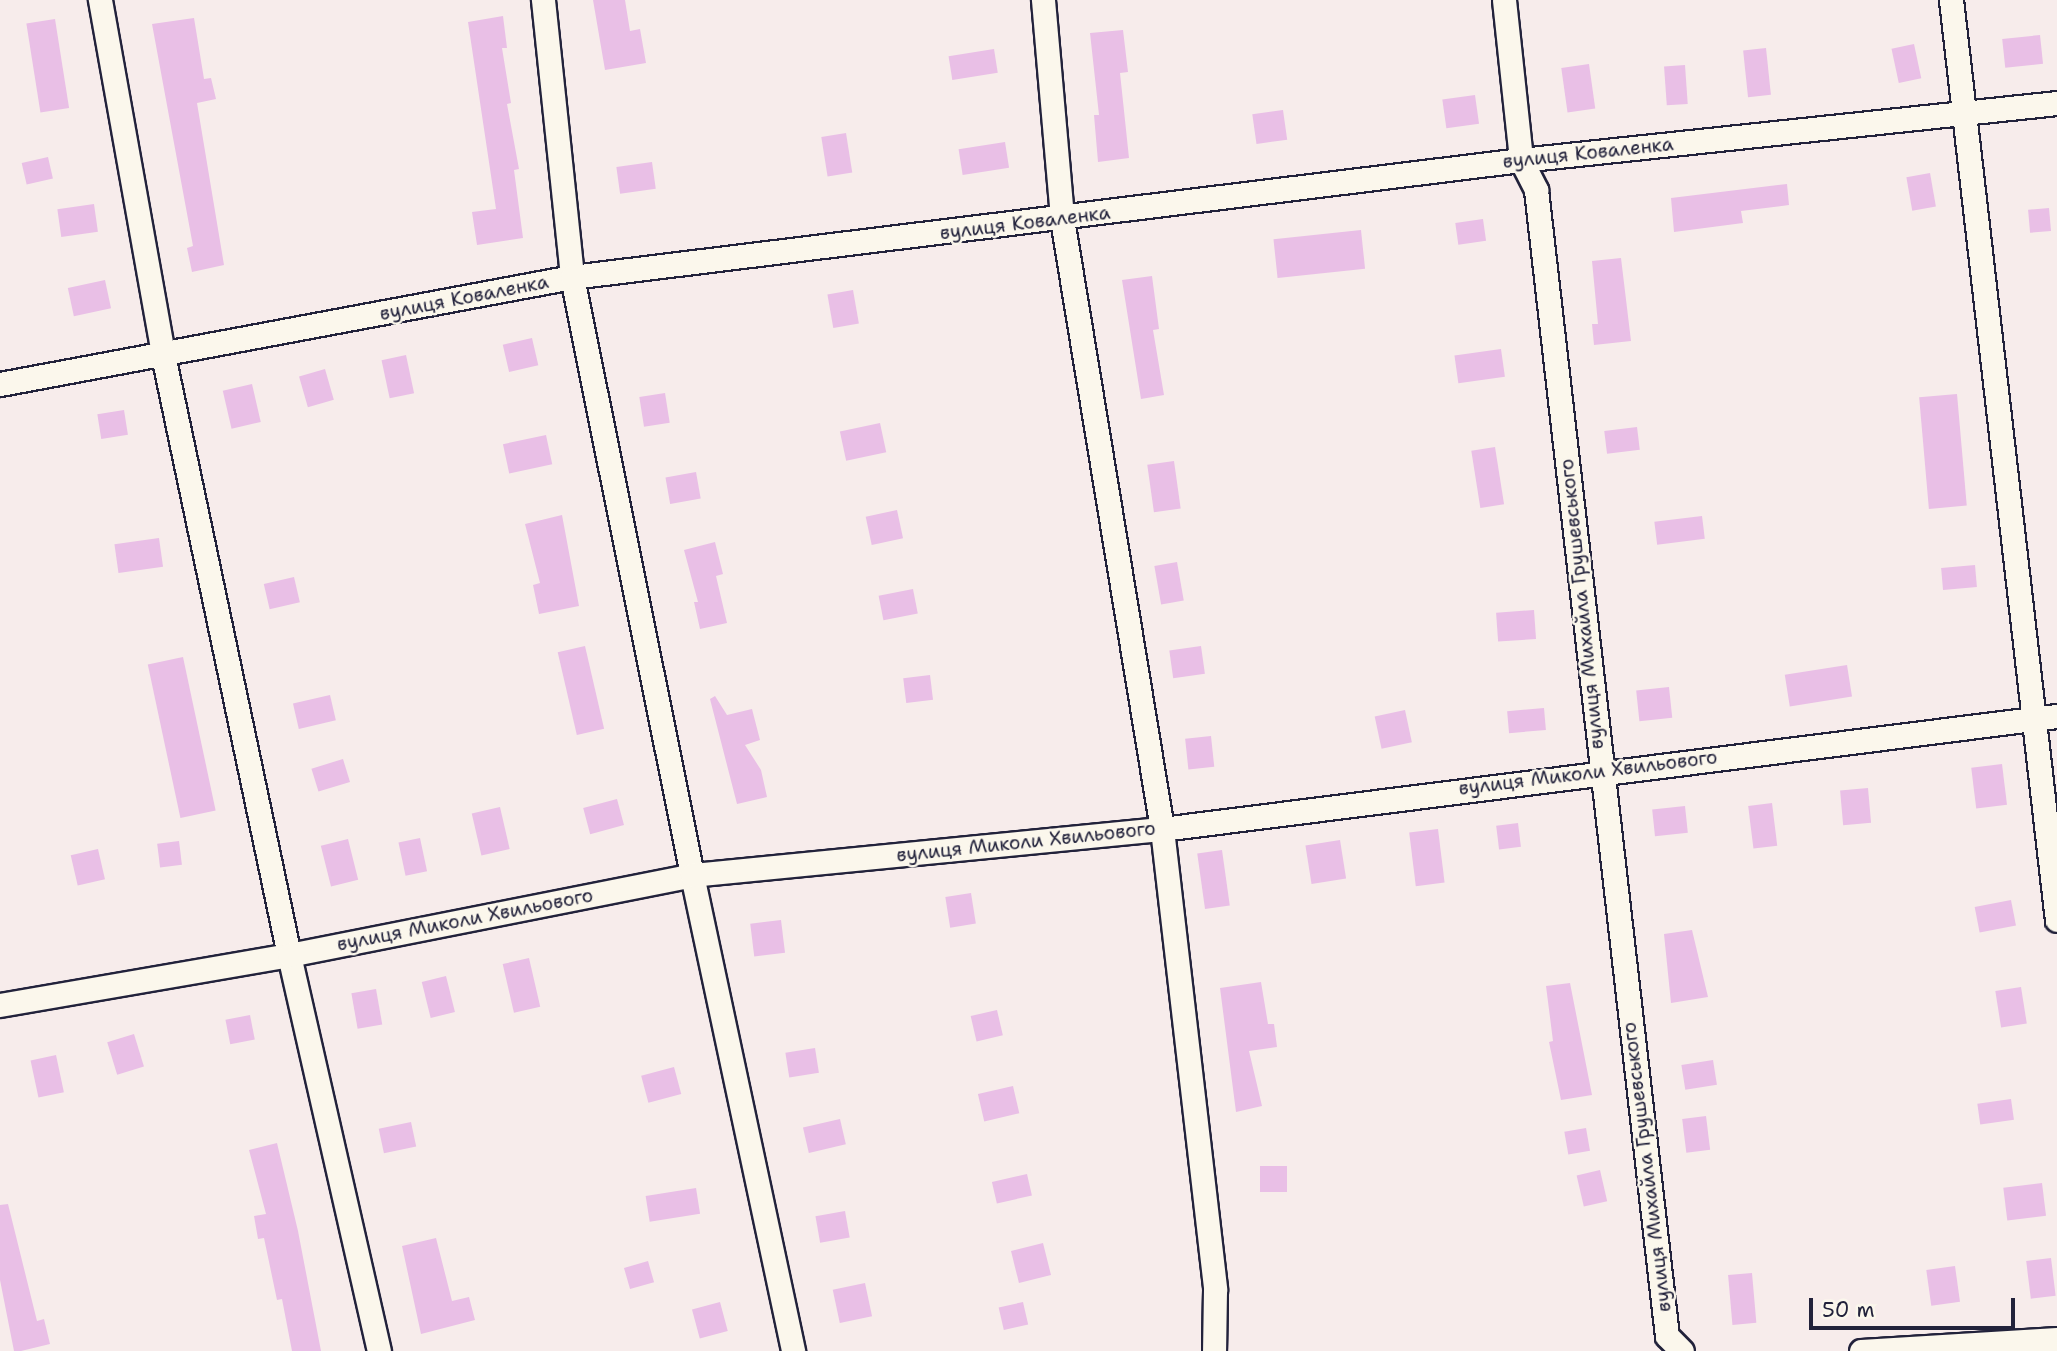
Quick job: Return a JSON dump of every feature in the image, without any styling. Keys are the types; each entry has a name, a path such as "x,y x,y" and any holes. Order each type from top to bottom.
{"street":[{"path":"100,0 163,355 289,955 379,1351"},
{"path":"543,0 572,277 692,875 793,1351"},
{"path":"1043,0 1062,219 1162,829 1215,1290 1214,1351"},
{"name":"вулиця Михайла Грушевського","path":"1504,0 1521,160 1536,190 1601,770 1674,1344"},
{"path":"1951,0 2031,718 2057,920"},
{"name":"вулиця Коваленка","path":"0,384 572,277 1062,219 1521,160 2057,103"},
{"name":"вулиця Миколи Хвильового","path":"0,1005 289,955 692,875 1162,829 1601,770 2057,716"},
{"path":"1861,1351 2057,1339"}],"building":[{"path":"593,0 625,0 630,31 640,29 646,63 605,70"},
{"path":"503,16 507,48 502,48 511,103 507,104 519,169 514,170 523,238 477,245 472,212 496,209 468,22"},
{"path":"194,18 204,79 211,78 216,99 197,103 224,265 192,272 187,248 193,246 152,24"},
{"path":"55,19 69,108 40,112 26,24"},
{"path":"1123,30 1128,72 1120,73 1129,158 1098,162 1094,115 1099,115 1090,33"},
{"path":"2040,35 2043,64 2005,68 2002,39"},
{"path":"1914,44 1921,78 1899,83 1892,49"},
{"path":"1766,48 1771,95 1748,97 1743,50"},
{"path":"994,49 998,73 952,80 949,56"},
{"path":"1589,64 1595,109 1568,112 1561,68"},
{"path":"1685,65 1688,104 1667,105 1664,66"},
{"path":"1475,95 1479,124 1446,128 1442,100"},
{"path":"1283,110 1287,140 1256,144 1252,114"},
{"path":"846,133 852,173 828,176 821,137"},
{"path":"1005,142 1009,168 963,175 959,149"},
{"path":"48,157 53,178 27,185 22,163"},
{"path":"652,162 656,189 620,194 616,167"},
{"path":"1930,173 1936,206 1912,211 1906,177"},
{"path":"1787,184 1789,205 1741,211 1743,223 1674,232 1671,198"},
{"path":"94,204 98,232 61,237 57,209"},
{"path":"2049,208 2051,231 2030,233 2028,210"},
{"path":"1483,219 1486,241 1458,245 1455,223"},
{"path":"1361,230 1365,269 1278,278 1273,239"},
{"path":"1621,258 1631,341 1594,345 1592,324 1598,324 1592,261"},
{"path":"1152,276 1159,329 1153,330 1164,395 1141,399 1122,280"},
{"path":"105,280 111,308 74,316 68,288"},
{"path":"853,290 859,323 833,328 827,295"},
{"path":"532,338 538,365 509,372 503,345"},
{"path":"1501,349 1505,377 1458,383 1454,356"},
{"path":"406,355 414,393 390,398 382,360"},
{"path":"325,369 334,400 308,407 299,376"},
{"path":"252,384 261,422 232,429 223,391"},
{"path":"665,393 670,423 644,427 639,397"},
{"path":"1957,394 1967,506 1929,509 1919,397"},
{"path":"124,410 128,435 101,439 97,414"},
{"path":"880,423 886,452 846,461 840,432"},
{"path":"1637,427 1640,450 1607,454 1604,431"},
{"path":"546,435 552,464 509,473 503,444"},
{"path":"1495,447 1504,504 1480,508 1471,451"},
{"path":"1174,461 1181,509 1154,512 1147,465"},
{"path":"696,472 701,499 670,504 665,477"},
{"path":"897,510 903,538 872,545 866,517"},
{"path":"562,515 579,606 539,614 533,585 540,583 525,524"},
{"path":"1702,516 1705,539 1657,545 1654,522"},
{"path":"159,538 163,567 118,573 114,544"},
{"path":"715,542 723,574 716,576 727,623 700,629 694,602 698,602 684,550"},
{"path":"1177,562 1184,600 1161,604 1154,566"},
{"path":"1975,565 1977,587 1943,590 1941,568"},
{"path":"294,577 300,602 270,609 264,584"},
{"path":"913,589 918,614 883,620 879,596"},
{"path":"1534,610 1536,639 1498,642 1496,613"},
{"path":"585,646 604,729 577,735 558,652"},
{"path":"1201,646 1205,674 1173,678 1169,650"},
{"path":"183,657 216,811 180,818 148,664"},
{"path":"1847,665 1852,697 1790,706 1785,675"},
{"path":"930,675 933,700 906,703 903,678"},
{"path":"1669,687 1672,718 1639,721 1636,690"},
{"path":"330,695 336,720 299,729 293,704"},
{"path":"715,696 727,715 752,709 760,740 745,745 761,770 767,797 737,804 710,699"},
{"path":"1544,708 1546,730 1509,733 1507,711"},
{"path":"1405,710 1412,742 1382,749 1375,716"},
{"path":"1211,736 1214,767 1188,770 1185,739"},
{"path":"343,759 350,782 318,792 311,769"},
{"path":"2002,764 2007,805 1976,808 1971,768"},
{"path":"1868,788 1871,823 1843,825 1840,790"},
{"path":"617,799 624,825 590,834 583,808"},
{"path":"1772,803 1777,846 1753,849 1748,806"},
{"path":"1685,806 1688,833 1655,836 1652,809"},
{"path":"500,807 510,849 481,855 472,814"},
{"path":"1518,823 1521,847 1499,850 1496,826"},
{"path":"1438,829 1445,883 1416,886 1409,833"},
{"path":"420,838 427,871 406,876 398,843"},
{"path":"348,839 358,880 331,887 321,846"},
{"path":"1340,840 1346,879 1312,884 1305,845"},
{"path":"179,841 182,865 160,868 157,844"},
{"path":"98,849 105,879 78,886 71,855"},
{"path":"1222,850 1230,905 1205,909 1197,853"},
{"path":"971,893 976,924 950,928 945,897"},
{"path":"2011,900 2016,926 1980,933 1975,907"},
{"path":"781,920 785,953 754,957 750,924"},
{"path":"1692,930 1708,997 1671,1003 1664,934"},
{"path":"529,958 540,1007 514,1013 503,964"},
{"path":"446,976 455,1012 431,1018 422,982"},
{"path":"1261,982 1268,1024 1274,1024 1277,1047 1249,1051 1262,1106 1236,1112 1220,988"},
{"path":"1570,983 1592,1095 1561,1100 1549,1042 1553,1041 1546,986"},
{"path":"2021,987 2027,1024 2001,1028 1995,991"},
{"path":"376,989 382,1024 358,1029 351,993"},
{"path":"997,1010 1003,1035 977,1041 971,1016"},
{"path":"250,1015 255,1040 230,1044 225,1020"},
{"path":"134,1034 144,1067 117,1075 107,1042"},
{"path":"815,1048 819,1073 789,1077 785,1053"},
{"path":"56,1055 64,1092 38,1098 31,1060"},
{"path":"1713,1060 1717,1085 1685,1090 1681,1065"},
{"path":"674,1067 681,1094 648,1103 641,1076"},
{"path":"1013,1086 1019,1113 984,1121 978,1094"},
{"path":"2011,1099 2014,1120 1980,1125 1977,1104"},
{"path":"1706,1116 1710,1150 1686,1153 1682,1119"},
{"path":"840,1119 846,1144 809,1153 803,1128"},
{"path":"411,1122 416,1146 384,1153 379,1129"},
{"path":"1586,1128 1590,1151 1568,1154 1564,1132"},
{"path":"277,1143 298,1231 321,1351 292,1351 282,1299 277,1300 264,1238 258,1239 254,1216 266,1214 249,1150"},
{"path":"1260,1166 1287,1166 1287,1192 1260,1192"},
{"path":"1600,1170 1607,1201 1584,1207 1577,1175"},
{"path":"1027,1174 1032,1195 997,1204 992,1182"},
{"path":"2042,1183 2046,1216 2007,1221 2003,1188"},
{"path":"696,1188 700,1214 650,1222 646,1196"},
{"path":"8,1204 37,1321 44,1319 50,1344 21,1351 14,1351 0,1280 0,1205"},
{"path":"845,1211 850,1238 820,1243 815,1216"},
{"path":"436,1238 452,1301 469,1297 475,1320 421,1334 402,1246"},
{"path":"1043,1243 1051,1275 1019,1283 1011,1251"},
{"path":"2051,1258 2056,1296 2031,1299 2026,1261"},
{"path":"648,1261 654,1282 630,1289 624,1268"},
{"path":"1955,1266 1960,1302 1931,1306 1926,1270"},
{"path":"1752,1273 1756,1323 1732,1325 1728,1275"},
{"path":"865,1283 872,1316 840,1323 833,1290"},
{"path":"720,1302 728,1331 700,1338 692,1310"},
{"path":"1023,1302 1028,1324 1004,1330 999,1308"}]}
